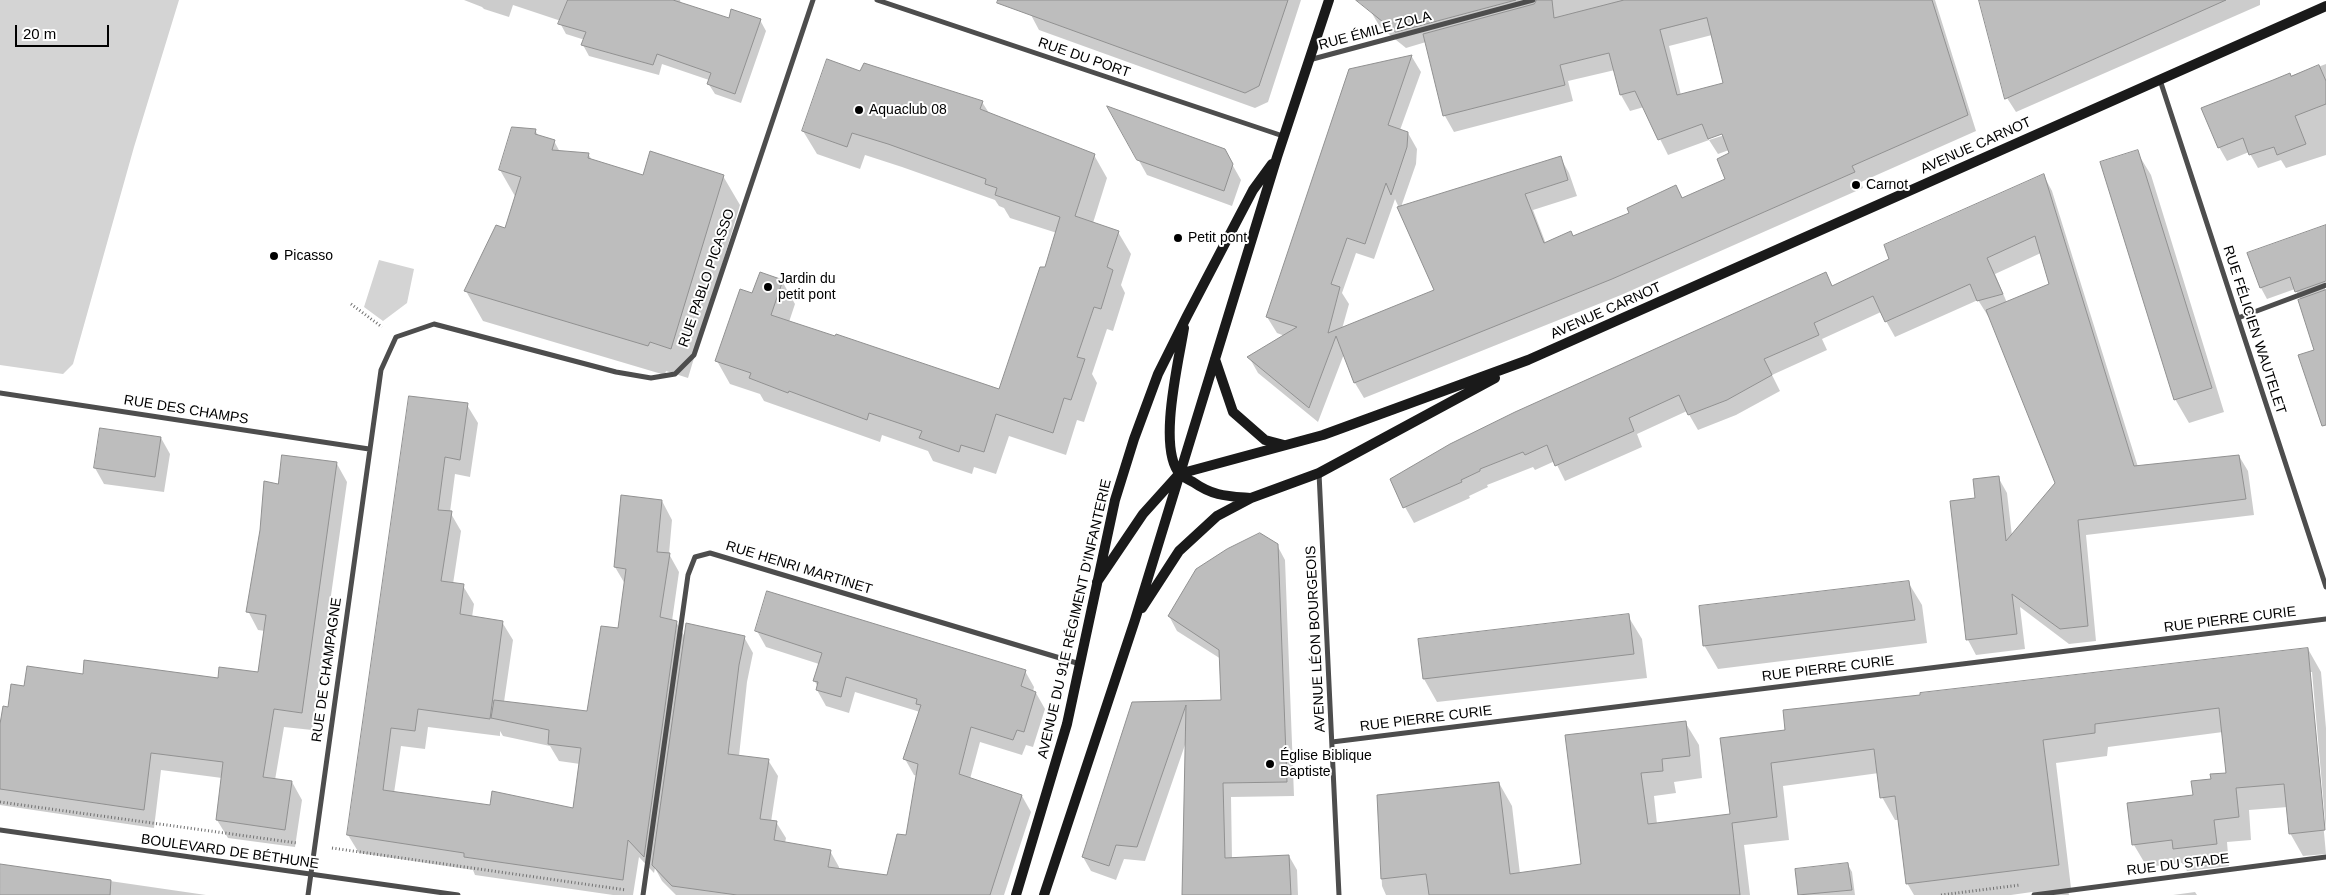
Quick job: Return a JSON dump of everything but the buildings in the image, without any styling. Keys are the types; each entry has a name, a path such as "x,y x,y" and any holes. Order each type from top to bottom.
{"main road":[{"path":"1044,895 1135,620 1277,157 1329,0"},
{"name":"AVENUE CARNOT","path":"1179,474 1323,435 1528,360 2160,80 2323,4"},
{"name":"AVENUE DU 91E RÉGIMENT D'INFANTERIE","path":"1016,895 1068,724 1115,500 1158,374 1186,316 1253,190 1277,157"},
{"path":"1179,474 1172,455 1168,424 1186,316"},
{"path":"1215,359 1233,412 1265,440 1285,445"},
{"name":"AVENUE CARNOT","path":"1135,620 1179,551 1217,516 1251,498 1319,473 1528,360"},
{"path":"1097,582 1143,514 1179,474"},
{"name":"AVENUE CARNOT","path":"1179,474 1205,490 1220,496 1251,498"}],"street":[{"name":"RUE PABLO PICASSO","path":"396,338 434,324 616,372 651,378 675,374 694,355 813,0"},
{"name":"RUE DU PORT","path":"877,0 1284,136"},
{"name":"RUE ÉMILE ZOLA","path":"1309,60 1533,0"},
{"name":"RUE FÉLICIEN WAUTELET","path":"2160,80 2326,587"},
{"path":"2238,318 2326,285"},
{"path":"369,449 381,370 396,338"},
{"name":"RUE DES CHAMPS","path":"0,392 369,449"},
{"name":"RUE DE CHAMPAGNE","path":"308,895 369,449"},
{"name":"AVENUE LÉON BOURGEOIS","path":"1319,473 1339,895"},
{"name":"RUE HENRI MARTINET","path":"643,895 688,576 695,557 710,554 1080,664"},
{"name":"RUE PIERRE CURIE","path":"1332,742 2326,619"},
{"name":"BOULEVARD DE BÉTHUNE","path":"0,830 458,895"},
{"name":"RUE DU STADE","path":"2034,895 2326,857"}],"path":[{"path":"351,304 396,338"}],"shaded area":[{"path":"0,0 179,0 134,147 73,364 63,374 0,365"},
{"path":"379,260 414,269 407,303 383,321 364,307"}],"place":[{"name":"Aquaclub 08","path":"859,110"},
{"name":"Carnot","path":"1856,185"},
{"name":"Petit pont","path":"1178,238"},
{"name":"Picasso","path":"274,256"},
{"name":"Jardin du petit pont","path":"768,287"},
{"name":"Église Biblique Baptiste","path":"1270,764"}]}
